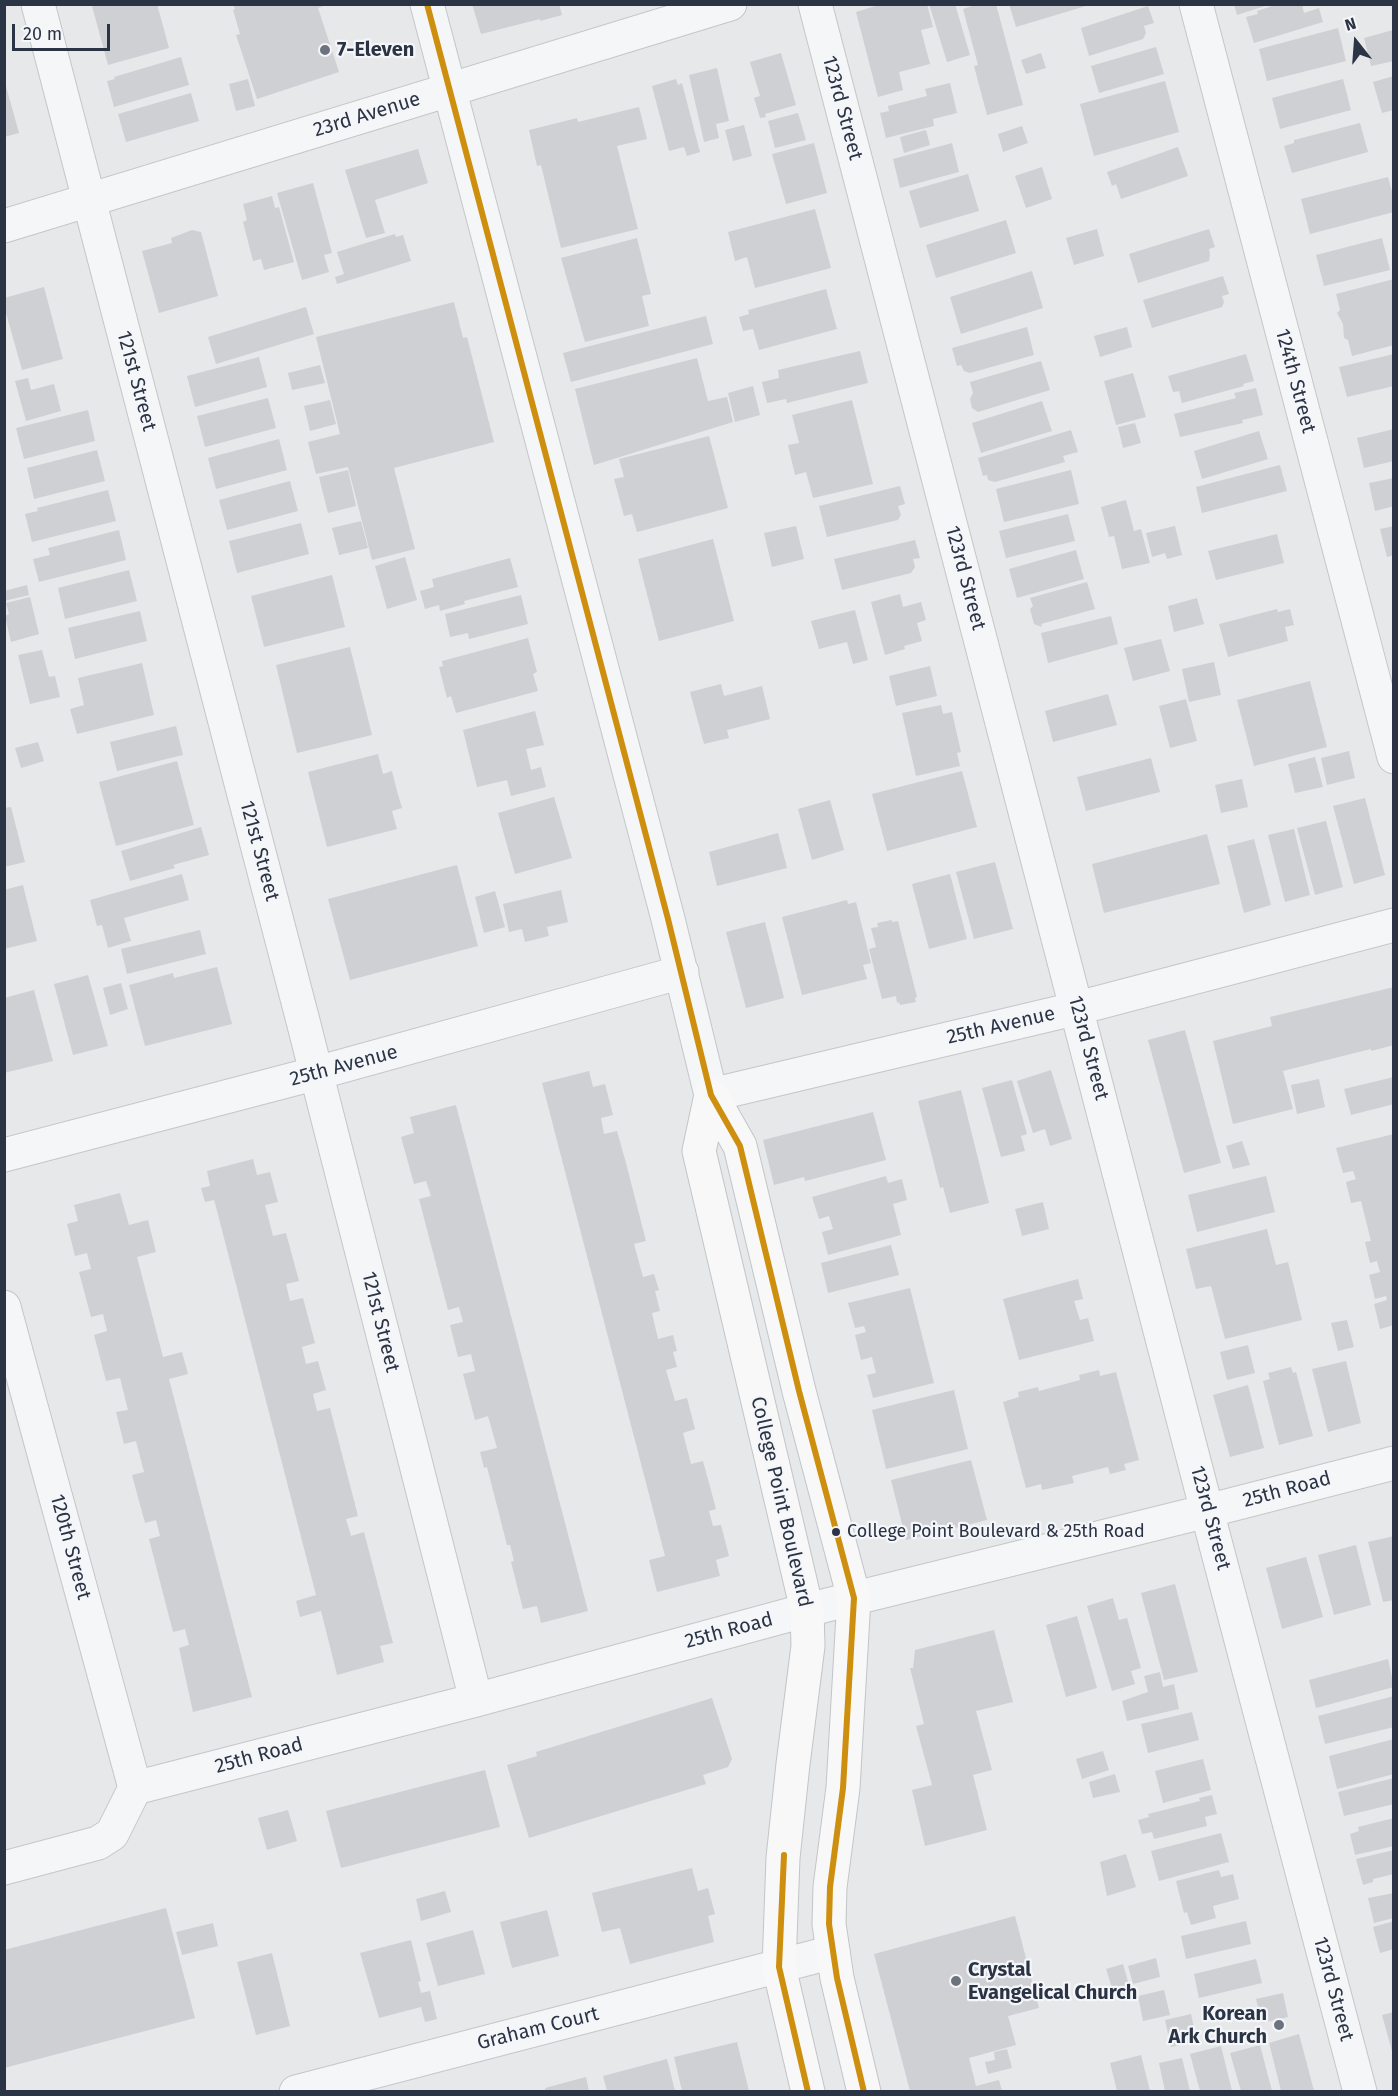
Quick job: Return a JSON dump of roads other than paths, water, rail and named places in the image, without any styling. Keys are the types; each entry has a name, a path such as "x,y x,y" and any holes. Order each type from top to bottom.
{"main road":[{"name":"College Point Boulevard","path":"711,1095 740,1146 799,1391 854,1598 843,1788 830,1887 829,1924 837,1978 864,2091"},
{"name":"College Point Boulevard","path":"711,1095 699,1151 807,1610 808,1647 783,1858 779,1967 807,2091"}],"street":[{"name":"121st Street","path":"38,4 317,1073 476,1700"},
{"name":"College Point Boulevard","path":"427,4 682,972 711,1095"},
{"name":"23rd Avenue","path":"4,226 730,4"},
{"name":"123rd Street","path":"815,4 1360,2091"},
{"name":"124th Street","path":"1196,4 1394,757"},
{"name":"25th Avenue","path":"711,1095 1078,1008 1394,925"},
{"name":"25th Avenue","path":"4,1155 317,1073 682,972"},
{"name":"120th Street","path":"4,1307 135,1788"},
{"name":"25th Road","path":"135,1788 476,1700 807,1610 1394,1463"},
{"path":"4,1868 98,1843 112,1834 135,1788"},
{"name":"Graham Court","path":"296,2091 833,1952"}],"place":[{"name":"7-Eleven","path":"325,50"},
{"name":"College Point Boulevard & 25th Road","path":"836,1532"},
{"name":"Crystal Evangelical Church","path":"956,1981"},
{"name":"Korean Ark Church","path":"1279,2025"}]}
